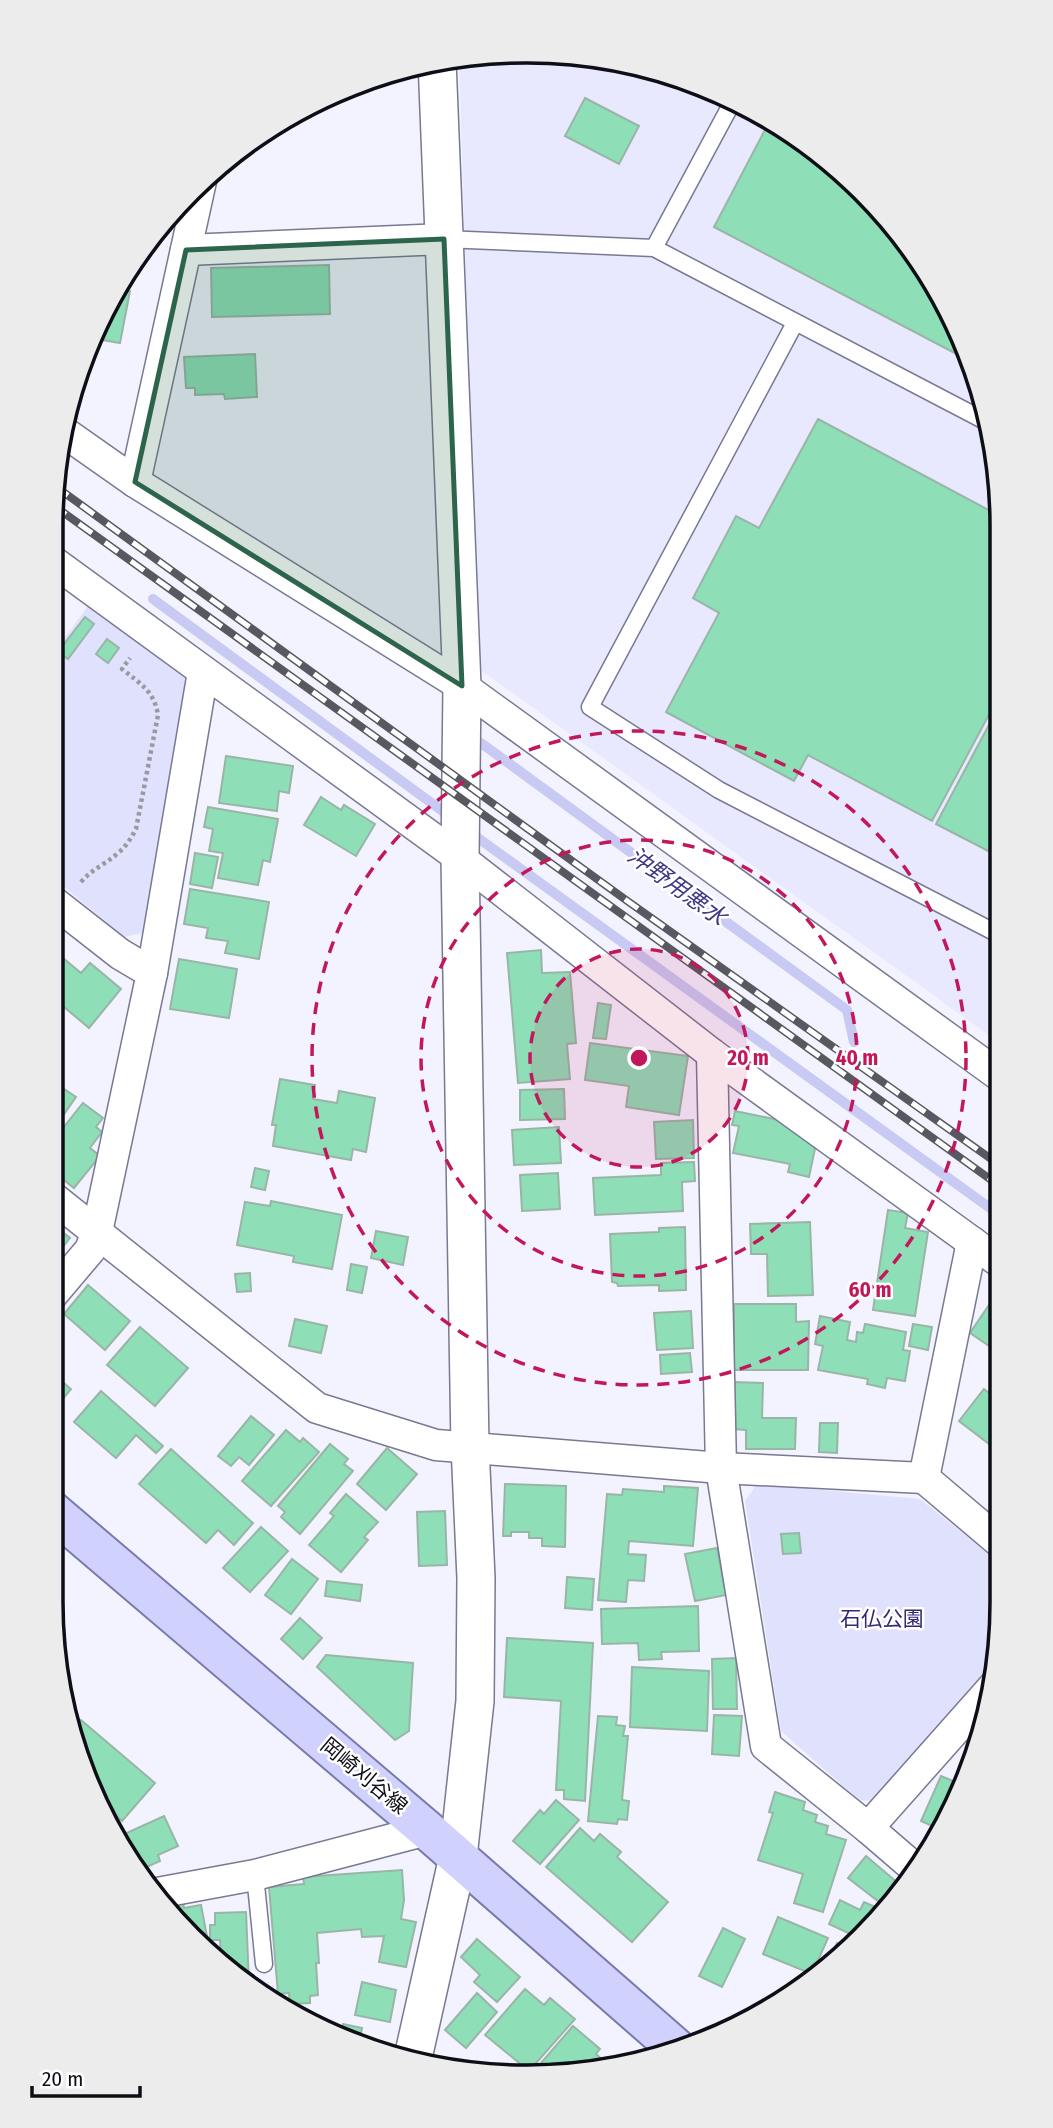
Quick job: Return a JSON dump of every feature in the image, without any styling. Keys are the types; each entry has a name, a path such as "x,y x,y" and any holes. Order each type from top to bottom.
{"main road":[{"name":"岡崎刈谷線","path":"63,1520 427,1830 669,2042"}],"street":[{"path":"415,2051 458,1857 475,1701 476,1578 470,1446 460,858 463,686 437,72"},
{"path":"135,482 197,202"},
{"path":"186,250 444,239"},
{"path":"72,438 135,482 463,686 990,1069"},
{"path":"63,569 460,858 712,1054 990,1255"},
{"path":"63,1282 90,1250 97,1232 152,973 203,672"},
{"path":"63,909 121,954 152,973"},
{"path":"712,1054 721,1468 766,1746 909,1863"},
{"path":"63,1205 317,1408 436,1445 721,1468 924,1478 990,1534"},
{"path":"924,1478 972,1242"},
{"path":"868,1828 978,1704"},
{"path":"165,1892 255,1875 427,1830"}],"lane":[{"path":"654,248 728,109"},
{"path":"444,239 654,248 976,416"},
{"path":"795,323 590,707 719,790 990,930"},
{"path":"255,1875 264,1964"}],"path":[{"path":"63,896 90,871 118,853 136,829 158,715 155,700 145,687 122,669 149,632"}],"highlighted area":[{"path":"444,239 462,686 135,482 186,250"}],"shaded area":[{"path":"526,63 587,67 646,79 704,98 784,141 832,178 875,221 912,269 942,321 955,349 974,407 986,466 990,526 990,1036 478,668 459,68"}],"green space":[{"path":"88,606 188,680 142,933 124,937 63,886 63,640"},
{"name":"石仏公園","path":"757,1484 920,1499 990,1554 989,1632 982,1686 880,1801 859,1800 781,1731 745,1501"}],"building":[{"path":"585,98 639,126 619,164 565,136"},
{"path":"765,129 832,178 875,221 912,269 928,295 957,354 714,227"},
{"path":"329,265 330,314 212,317 211,268"},
{"path":"130,291 120,343 102,340 125,295"},
{"path":"255,354 257,397 225,399 224,394 195,395 195,388 186,388 184,357"},
{"path":"818,419 989,510 990,713 932,821 808,755 794,781 666,712 719,613 693,598 736,516 759,528"},
{"path":"85,617 94,624 68,659 63,656 63,646"},
{"path":"107,639 119,648 108,663 96,654"},
{"path":"990,723 990,852 936,824"},
{"path":"226,756 293,766 289,793 279,791 277,811 219,803"},
{"path":"321,797 341,810 344,805 375,824 356,856 304,825"},
{"path":"208,807 278,819 270,862 263,860 258,885 218,878 223,853 209,851 213,829 204,827"},
{"path":"195,853 218,857 212,888 190,884"},
{"path":"190,889 269,902 259,959 225,953 228,941 206,938 208,928 184,924"},
{"path":"541,950 542,973 570,972 576,1043 567,1044 570,1079 518,1083 507,953"},
{"path":"63,958 81,973 90,963 121,989 89,1028 63,1006"},
{"path":"179,959 237,969 229,1018 170,1009"},
{"path":"598,1003 611,1005 606,1039 593,1038"},
{"path":"590,1043 688,1056 679,1115 626,1107 629,1086 585,1080"},
{"path":"280,1079 315,1085 313,1099 337,1103 339,1091 375,1098 366,1152 353,1149 351,1160 273,1146 276,1125 272,1125"},
{"path":"63,1088 76,1097 63,1116"},
{"path":"564,1089 565,1119 520,1120 520,1090"},
{"path":"83,1103 103,1118 96,1127 102,1132 90,1148 100,1156 74,1188 63,1179 63,1128"},
{"path":"735,1111 779,1120 816,1144 809,1177 788,1172 790,1164 733,1153 739,1126 732,1125"},
{"path":"693,1120 694,1158 656,1159 654,1122"},
{"path":"559,1127 561,1163 514,1165 512,1130"},
{"path":"694,1162 695,1181 682,1182 683,1211 595,1215 593,1178 661,1175 661,1163"},
{"path":"255,1168 269,1171 265,1190 251,1187"},
{"path":"558,1173 560,1209 522,1211 520,1175"},
{"path":"271,1201 342,1215 332,1269 293,1262 294,1256 237,1245 245,1202 270,1206"},
{"path":"888,1210 908,1213 905,1228 928,1232 915,1316 873,1310"},
{"path":"810,1222 813,1295 768,1296 767,1254 751,1254 750,1224"},
{"path":"685,1227 686,1290 659,1291 659,1285 618,1286 612,1282 610,1234 659,1232 659,1228"},
{"path":"376,1231 408,1237 403,1265 371,1258"},
{"path":"63,1232 70,1238 63,1247"},
{"path":"351,1264 367,1267 362,1293 347,1290"},
{"path":"250,1273 251,1291 237,1292 235,1274"},
{"path":"88,1285 130,1321 105,1350 64,1314"},
{"path":"734,1304 796,1304 796,1322 809,1321 808,1370 734,1370"},
{"path":"990,1306 990,1347 970,1333"},
{"path":"691,1311 693,1348 657,1350 654,1313"},
{"path":"820,1316 850,1322 847,1340 856,1342 857,1332 863,1333 865,1324 906,1332 903,1350 910,1351 905,1381 887,1378 885,1388 867,1384 868,1379 818,1370 823,1346 815,1344"},
{"path":"295,1319 327,1326 321,1353 289,1346"},
{"path":"913,1324 932,1327 928,1350 909,1346"},
{"path":"140,1327 188,1368 155,1406 107,1365"},
{"path":"690,1353 692,1372 661,1374 660,1355"},
{"path":"63,1382 71,1389 63,1399"},
{"path":"733,1382 763,1383 762,1418 796,1418 795,1449 746,1449 746,1430 733,1429"},
{"path":"984,1389 990,1394 990,1445 959,1421"},
{"path":"101,1391 163,1446 156,1453 136,1435 116,1458 74,1422"},
{"path":"251,1416 274,1435 249,1465 239,1457 231,1466 218,1456"},
{"path":"820,1423 838,1423 837,1453 819,1452"},
{"path":"286,1430 300,1442 303,1438 319,1452 271,1506 242,1481"},
{"path":"330,1444 348,1459 344,1464 353,1471 300,1534 281,1517 285,1512 278,1506"},
{"path":"387,1448 417,1474 386,1510 357,1484"},
{"path":"171,1449 253,1523 234,1545 218,1530 206,1543 139,1484"},
{"path":"505,1484 566,1486 565,1547 542,1546 542,1538 529,1538 529,1532 511,1532 511,1536 503,1536"},
{"path":"664,1486 698,1488 693,1546 629,1541 628,1554 646,1555 644,1581 628,1580 626,1602 598,1600 607,1494 622,1495 623,1489 664,1492"},
{"path":"346,1494 378,1522 364,1537 368,1540 341,1572 309,1545 334,1516 330,1513"},
{"path":"445,1511 447,1565 419,1566 417,1512"},
{"path":"261,1527 288,1551 250,1592 223,1568"},
{"path":"799,1533 801,1553 783,1554 781,1534"},
{"path":"717,1548 726,1595 695,1601 685,1554"},
{"path":"292,1559 318,1579 291,1614 265,1595"},
{"path":"567,1577 594,1579 592,1610 565,1608"},
{"path":"327,1581 362,1585 360,1601 325,1596"},
{"path":"698,1606 699,1651 661,1652 662,1659 639,1660 638,1643 602,1644 601,1609"},
{"path":"300,1618 322,1638 303,1659 281,1639"},
{"path":"507,1638 593,1643 585,1801 564,1799 564,1790 556,1790 561,1701 504,1697"},
{"path":"326,1655 413,1663 409,1731 395,1740 317,1667"},
{"path":"736,1658 737,1709 713,1709 712,1659"},
{"path":"632,1667 709,1671 707,1731 630,1727"},
{"path":"714,1715 742,1716 739,1756 712,1754"},
{"path":"598,1716 617,1717 616,1725 625,1726 623,1736 628,1736 622,1800 629,1801 627,1820 618,1819 617,1824 588,1821"},
{"path":"81,1720 155,1783 122,1821 115,1815 98,1779 79,1722"},
{"path":"941,1776 954,1781 932,1826 921,1821"},
{"path":"775,1792 805,1802 803,1810 817,1815 815,1822 828,1826 826,1834 846,1840 823,1912 794,1903 803,1874 758,1860 773,1813 769,1812"},
{"path":"556,1800 579,1820 540,1864 513,1841 540,1810 544,1814"},
{"path":"164,1816 178,1846 158,1855 160,1861 147,1867 125,1834"},
{"path":"580,1828 594,1841 600,1834 621,1852 617,1857 668,1902 632,1942 546,1867"},
{"path":"866,1856 896,1881 879,1902 848,1878"},
{"path":"402,1870 404,1900 401,1919 416,1922 406,1967 379,1962 384,1936 362,1937 361,1929 317,1933 318,1995 310,1996 310,2003 296,2004 290,2000 289,1993 278,1992 269,1887 304,1884 303,1877"},
{"path":"182,1898 184,1908 201,1905 207,1937 199,1929 174,1902"},
{"path":"840,1900 860,1910 864,1902 875,1907 849,1934 829,1924"},
{"path":"246,1912 249,1972 221,1950 220,1940 210,1940 210,1925 215,1925 215,1913"},
{"path":"778,1917 828,1938 817,1962 806,1971 763,1954"},
{"path":"723,1928 745,1939 722,1987 699,1976"},
{"path":"477,1939 520,1977 497,2002 474,1982 480,1975 461,1957"},
{"path":"362,1982 396,1990 390,2022 355,2015"},
{"path":"525,1989 544,2005 550,1998 575,2019 535,2065 521,2065 485,2035"},
{"path":"477,1993 497,2012 466,2048 445,2030"},
{"path":"343,2024 362,2028 361,2034 349,2030 342,2027"},
{"path":"573,2026 600,2049 596,2054 601,2059 540,2065"}],"waterway":[{"path":"153,599 452,818"},
{"name":"沖野用悪水","path":"481,743 847,1010 854,1042"},
{"path":"467,830 990,1208"}],"railway":[{"path":"64,493 626,900 990,1158"},
{"path":"63,513 990,1179"}]}
